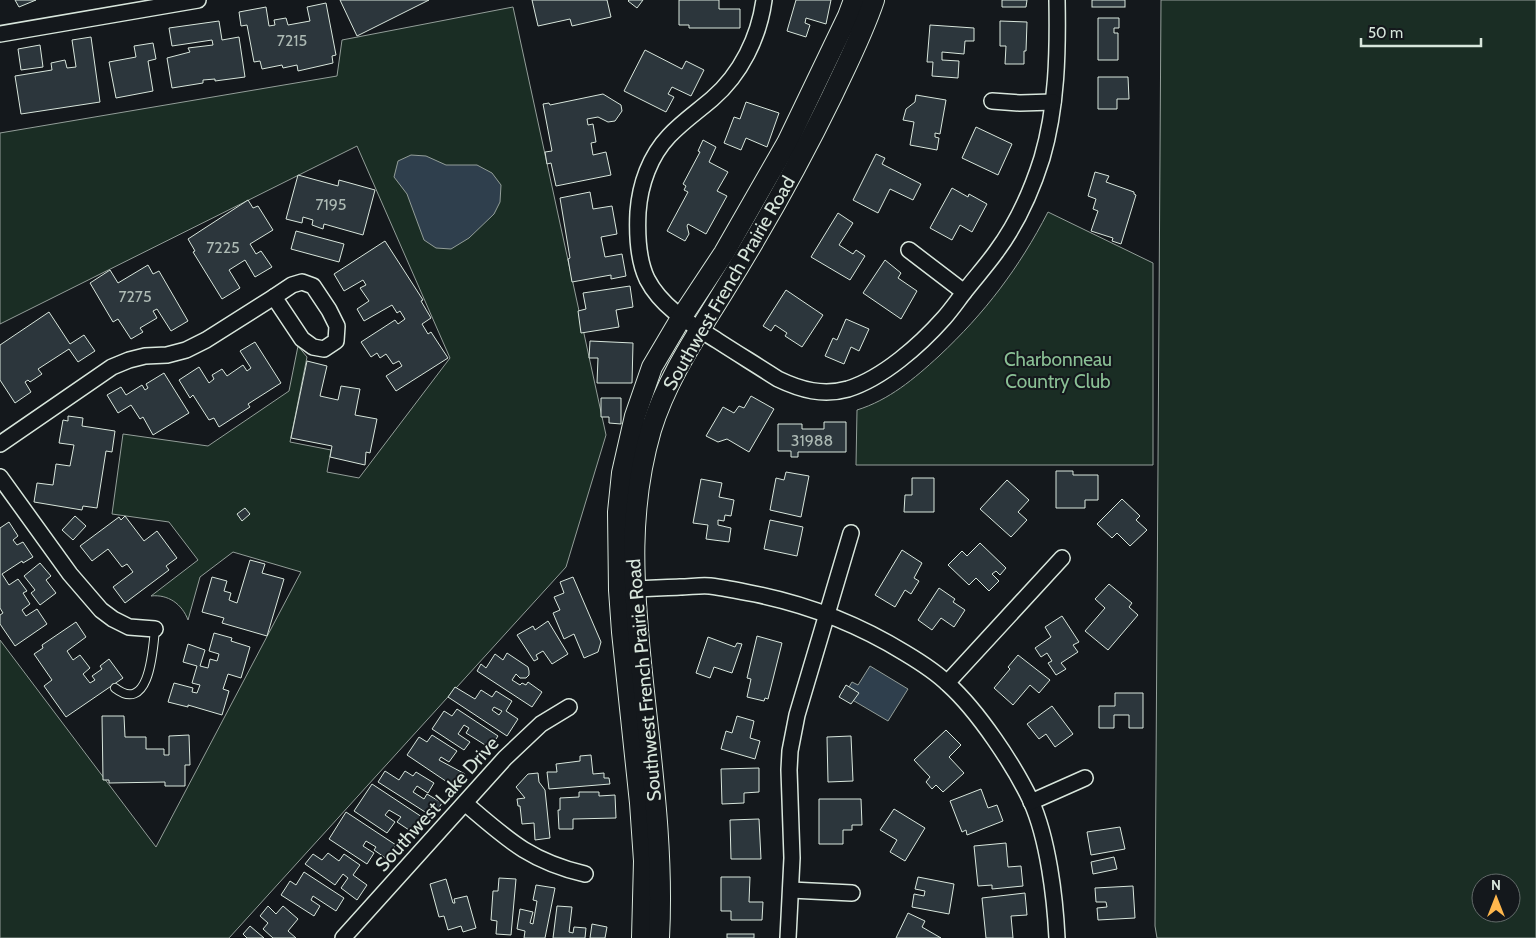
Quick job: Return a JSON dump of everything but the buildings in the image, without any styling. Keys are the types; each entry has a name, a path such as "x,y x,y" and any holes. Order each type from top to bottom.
{"street":[{"path":"0,34 148,5 198,0"},
{"path":"764,0 752,43 735,73 714,98 667,137 657,151 642,183 638,221 640,250 647,278 655,292 681,318 778,379 792,386 820,392 834,391 861,384 911,351 945,317 996,252 1014,223 1030,192 1042,158 1053,102 1056,69 1057,0"},
{"name":"Southwest French Prairie Road","path":"659,938 660,876 656,819 618,512 622,473 635,416 652,367 681,318 724,253 787,143 854,0"},
{"name":"Southwest French Prairie Road","path":"642,938 644,861 640,803 622,632 638,488 651,431 672,378 699,328 725,289 804,154 865,27 874,0"},
{"path":"992,100 1020,103 1053,102"},
{"path":"909,250 964,292"},
{"path":"0,444 112,367 145,356 167,355 186,350 206,340 292,285 302,282 313,286 330,310 337,326 336,341 324,348 313,347 302,339 274,297"},
{"path":"0,477 70,574 101,610 129,627 155,629"},
{"path":"788,938 792,858 790,751 796,714 851,533"},
{"path":"947,682 1062,558"},
{"path":"627,590 709,586 782,600 826,613 879,637 915,659 947,682 982,722 1010,764 1031,802 1048,861 1057,938"},
{"name":"Southwest Lake Drive","path":"343,938 506,758 541,724 569,707"},
{"path":"1031,802 1085,778"},
{"path":"466,804 511,842 535,858 561,868 585,874"},
{"path":"791,890 852,893"}],"lane":[{"path":"116,688 129,694 139,690 146,682 151,665 155,629"}],"green space":[{"path":"1161,0 1536,0 1536,938 1157,938 1155,926"},
{"path":"513,7 606,435 566,567 229,938 0,938 0,640 156,847 301,572 233,552 200,577 188,620 182,609 174,601 169,598 151,596 198,560 169,522 112,514 123,434 208,446 289,391 298,346 307,357 290,442 331,450 327,472 359,478 450,358 357,146 0,324 0,133 337,76 342,40"},
{"name":"Charbonneau Country Club","path":"1048,212 1153,263 1153,465 856,465 857,410 880,401 911,381 956,340 1013,271"}],"water":[{"path":"411,155 426,156 446,165 477,165 492,173 501,185 500,202 494,214 469,238 451,249 436,248 424,240 407,194 394,177 398,161"},
{"path":"870,666 908,689 888,721 844,695 852,682 858,685"}]}
